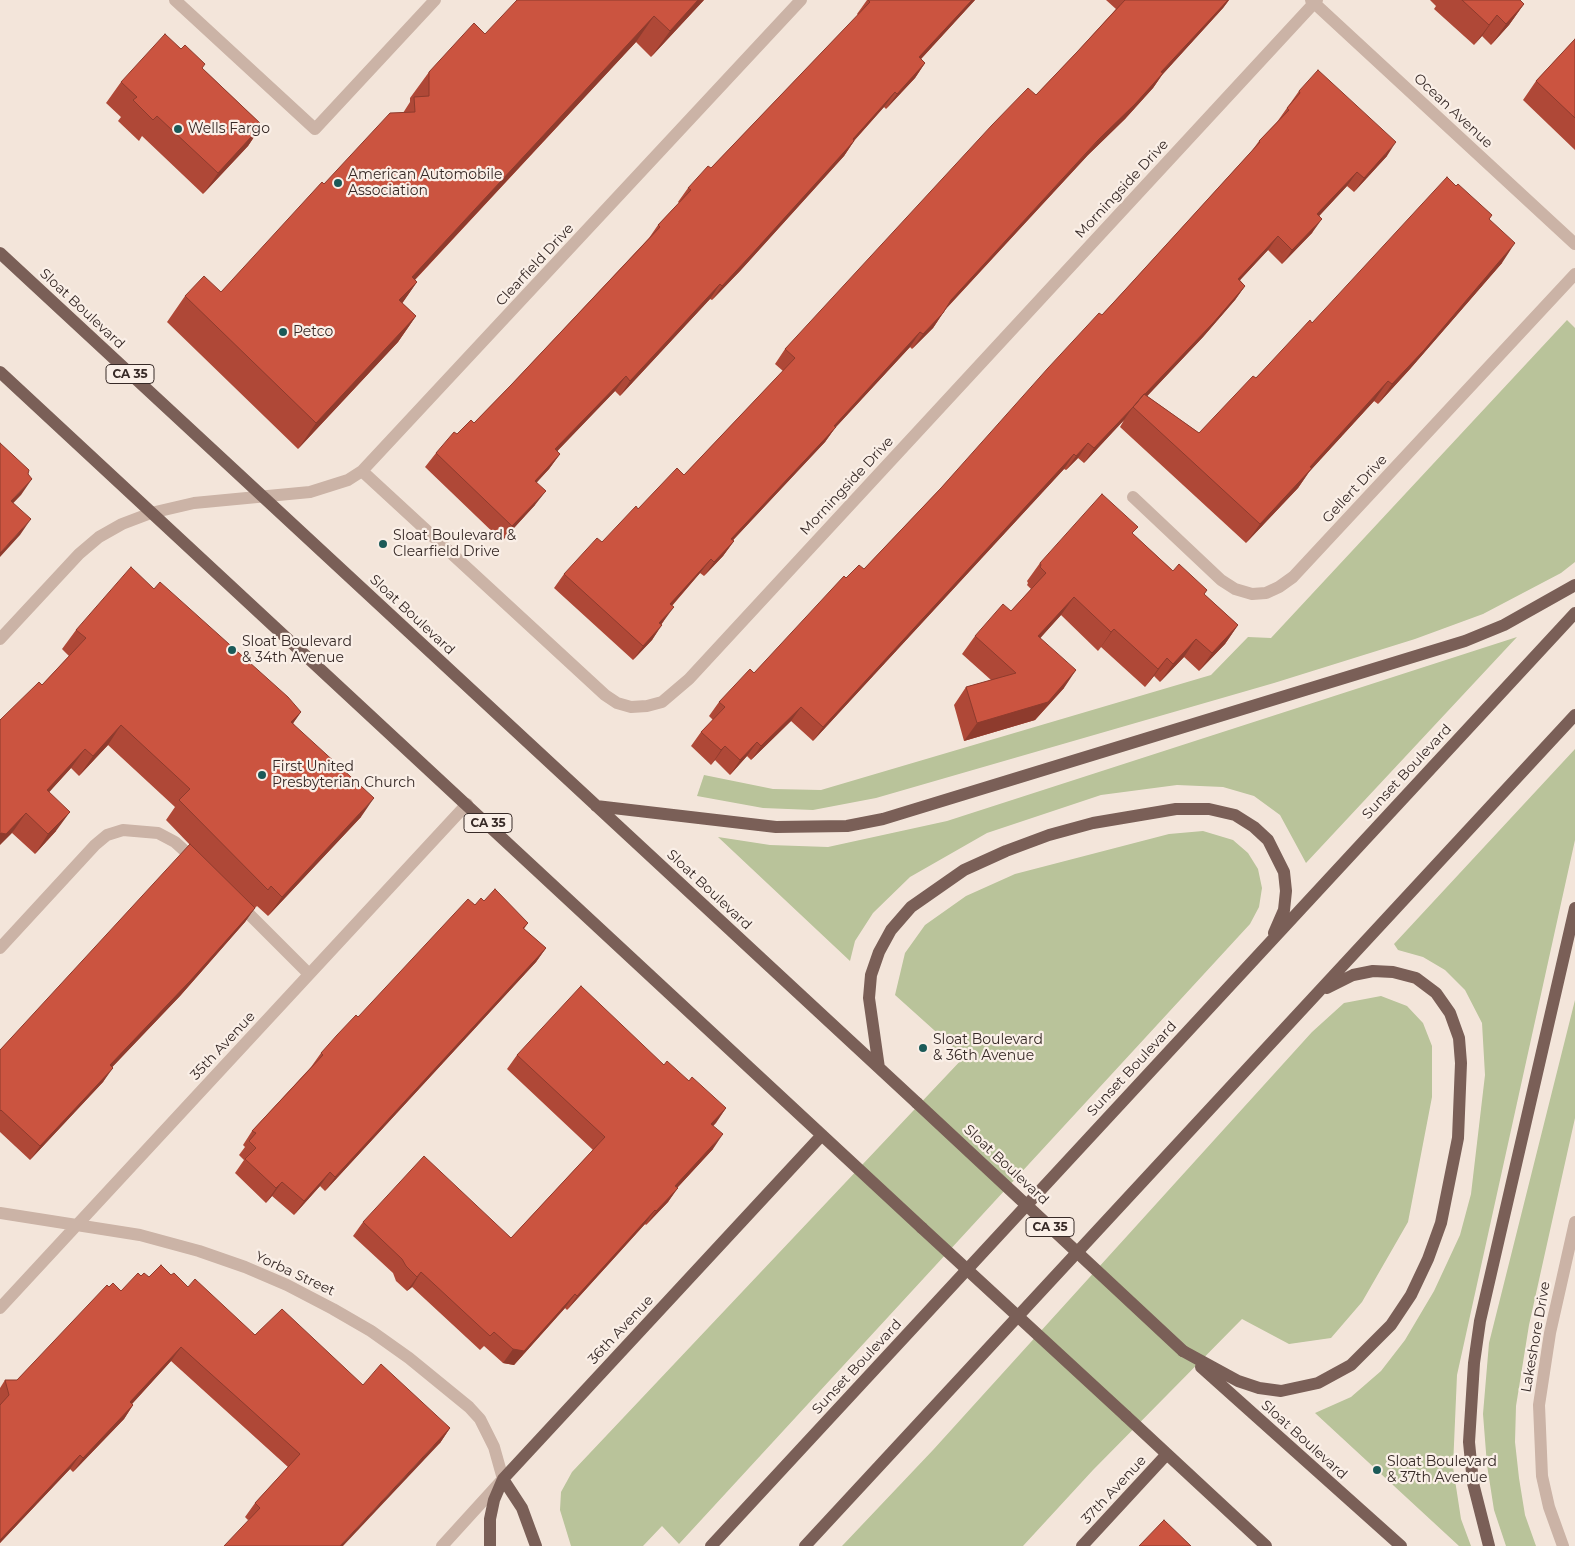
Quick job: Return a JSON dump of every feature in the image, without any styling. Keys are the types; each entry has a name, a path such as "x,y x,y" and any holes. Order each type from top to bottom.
{"main road":[{"name":"Sloat Boulevard","path":"0,253 1183,1350 1401,1546"},
{"name":"CA 35","path":"0,372 1266,1546"},
{"path":"596,806 776,827 847,826 883,819 1465,641 1504,625 1575,585"},
{"name":"Sunset Boulevard","path":"711,1546 1575,613"},
{"path":"805,1546 1575,715"},
{"path":"879,1068 870,998 871,983 879,952 891,930 911,907 964,870 1006,851 1049,835 1093,822 1176,809 1209,808 1235,815 1254,827 1268,840 1284,872 1286,891 1284,910 1266,947"},
{"path":"1489,1546 1473,1483 1469,1442 1474,1363 1480,1321 1575,908"},
{"path":"1183,1350 1238,1381 1259,1388 1281,1391 1318,1383 1351,1365 1391,1325 1410,1296 1428,1259 1441,1223 1458,1138 1461,1063 1459,1038 1450,1013 1436,993 1416,978 1393,972 1373,971 1353,975 1334,982 1316,994"},
{"name":"36th Avenue","path":"504,1479 822,1134"},
{"name":"37th Avenue","path":"1082,1546 1168,1454"},
{"path":"490,1546 490,1520 494,1500 504,1479"},
{"path":"504,1479 522,1508 536,1546"}],"street":[{"path":"175,0 316,129 435,0"},
{"name":"Clearfield Drive","path":"0,639 88,545 122,524 151,513 194,504 310,492 343,482 362,471 801,0"},
{"name":"Morningside Drive","path":"362,471 605,695 617,703 631,708 662,702 688,680 1314,1"},
{"name":"Ocean Avenue","path":"1314,1 1575,244"},
{"name":"Gellert Drive","path":"1133,497 1221,580 1235,589 1252,594 1266,593 1279,587 1293,577 1575,274"},
{"name":"35th Avenue","path":"0,1308 467,804"},
{"path":"0,948 95,845 107,835 123,830 158,833 175,842 204,868"},
{"path":"231,896 310,974"},
{"name":"Yorba Street","path":"0,1213 140,1235 236,1264 287,1285 364,1327 434,1378 469,1407 489,1433 504,1479"},
{"name":"Lakeshore Drive","path":"1563,1546 1549,1507 1542,1476 1539,1405 1548,1342 1575,1222"},
{"name":"36th Avenue","path":"442,1546 504,1479"}],"green space":[{"path":"1567,320 1575,328 1575,562 1561,573 1483,614 1415,639 1274,683 876,798 813,810 763,808 697,796 704,775 773,789 821,790 1211,675 1248,637 1271,638"},
{"path":"1517,637 1306,863 1280,815 1254,796 1223,787 1177,785 1101,795 987,833 910,877 873,913 855,941 850,961 718,837 770,845 828,847 947,821"},
{"path":"1575,749 1575,840 1457,1375 1453,1467 1461,1519 1471,1546 1459,1546 1315,1413 1351,1397 1381,1371 1405,1340 1434,1291 1460,1235 1471,1194 1485,1075 1482,1023 1465,990 1445,970 1423,957 1398,950 1394,944"},
{"path":"1203,831 1233,840 1248,853 1258,869 1262,888 1259,907 1250,924 679,1544 662,1526 643,1546 571,1546 560,1510 561,1492 572,1472 964,1057 895,995 905,953 925,925 966,896 1015,874 1169,834"},
{"path":"1381,996 1407,1006 1423,1023 1432,1046 1432,1097 1408,1222 1362,1302 1331,1338 1289,1344 1242,1319 1093,1470 1023,1546 842,1546 933,1450 1312,1032 1344,1003"},
{"path":"1575,1000 1575,1118 1529,1325 1516,1406 1515,1442 1519,1478 1525,1515 1536,1546 1506,1546 1494,1510 1487,1465 1483,1414 1489,1343"}],"building":[{"path":"517,0 698,0 670,31 654,16 412,277 417,282 399,300 416,316 316,423 185,296 204,276 221,292 322,182 324,184 390,113 415,112 414,97 429,96 429,72 474,23 485,34"},
{"path":"868,0 972,0 919,57 925,63 897,94 895,92 853,139 854,141 750,256 722,286 720,284 630,381 626,376 555,449 560,454 535,481 546,491 512,526 436,453 454,432 457,434 471,420 474,423 511,385 660,227 658,225 691,190 688,188 708,166 711,168 870,2"},
{"path":"1125,0 1228,0 1161,72 1163,73 1135,104 1098,140 951,300 943,313 923,334 920,332 834,426 836,427 731,539 734,541 714,562 711,559 670,604 674,607 659,623 662,625 643,646 564,574 597,538 602,542 636,506 638,509 677,468 684,475 795,358 785,349 992,125 1028,88 1036,95"},
{"path":"1462,0 1520,0 1524,4 1506,24 1497,15 1489,25"},
{"name":"Wells Fargo","path":"165,34 181,49 185,45 205,64 202,68 262,125 218,173 157,116 153,120 133,100 137,97 121,82"},
{"path":"1575,39 1575,118 1536,81"},
{"path":"1318,70 1396,142 1364,178 1357,172 1317,214 1322,219 1292,250 1278,236 1238,279 1245,286 1213,323 1094,448 1088,443 1076,456 1074,454 823,727 801,707 761,746 757,742 740,760 725,746 721,750 701,732 725,707 719,702 750,669 754,673 844,576 846,578 859,565 864,569 941,488 1048,368 1099,313 1102,315 1289,110 1287,108 1300,93 1299,91"},
{"path":"1447,177 1456,186 1458,184 1492,215 1489,219 1515,243 1424,350 1392,384 1388,381 1260,524 1133,407 1144,394 1199,433 1253,376 1256,378 1310,320 1312,323"},
{"path":"0,443 29,470 28,474 32,479 11,501 31,519 0,553"},
{"path":"1102,494 1138,527 1132,533 1173,571 1179,564 1207,590 1204,594 1238,625 1212,653 1196,639 1173,664 1167,658 1158,669 1114,629 1111,632 1074,597 1038,636 1076,670 1048,702 977,723 966,687 1016,673 975,636 1003,604 1011,611 1046,573 1040,567 1040,563"},
{"path":"131,567 154,589 160,582 288,697 301,712 291,722 374,798 282,897 271,886 268,890 179,800 190,789 121,725 93,756 85,749 47,790 70,812 48,834 26,813 6,834 0,834 0,720 39,682 42,685 86,638 76,630"},
{"path":"190,844 255,908 190,981 110,1065 113,1068 40,1146 0,1111 0,1050"},
{"path":"495,889 528,923 523,928 546,948 335,1177 330,1172 304,1201 282,1182 276,1188 245,1159 256,1148 249,1141 256,1133 252,1131 323,1055 321,1053 337,1035 356,1015 358,1017 468,899 475,905 481,898 484,901"},
{"path":"581,986 664,1065 667,1061 689,1081 692,1077 726,1108 711,1124 723,1134 675,1186 678,1188 655,1210 577,1296 575,1294 524,1351 513,1349 494,1332 490,1336 421,1272 417,1277 402,1259 363,1222 424,1156 511,1238 605,1137 517,1055"},
{"path":"161,1265 171,1275 174,1273 188,1287 195,1279 255,1335 282,1309 363,1385 381,1364 450,1428 340,1546 224,1546 260,1508 255,1503 300,1454 181,1347 130,1402 133,1405 83,1458 80,1455 0,1540 0,1405 9,1395 5,1380 17,1380 107,1285 109,1287 113,1283 121,1291 138,1273 141,1276 144,1273 149,1277"},
{"path":"1164,1520 1191,1546 1139,1546"}],"place":[{"name":"Wells Fargo","path":"178,129"},
{"name":"American Automobile Association","path":"338,183"},
{"name":"Petco","path":"283,332"},
{"name":"Sloat Boulevard & Clearfield Drive","path":"383,544"},
{"name":"Sloat Boulevard & 34th Avenue","path":"232,650"},
{"name":"First United Presbyterian Church","path":"262,775"},
{"name":"Sloat Boulevard & 36th Avenue","path":"923,1048"},
{"name":"Sloat Boulevard & 37th Avenue","path":"1377,1470"}]}
